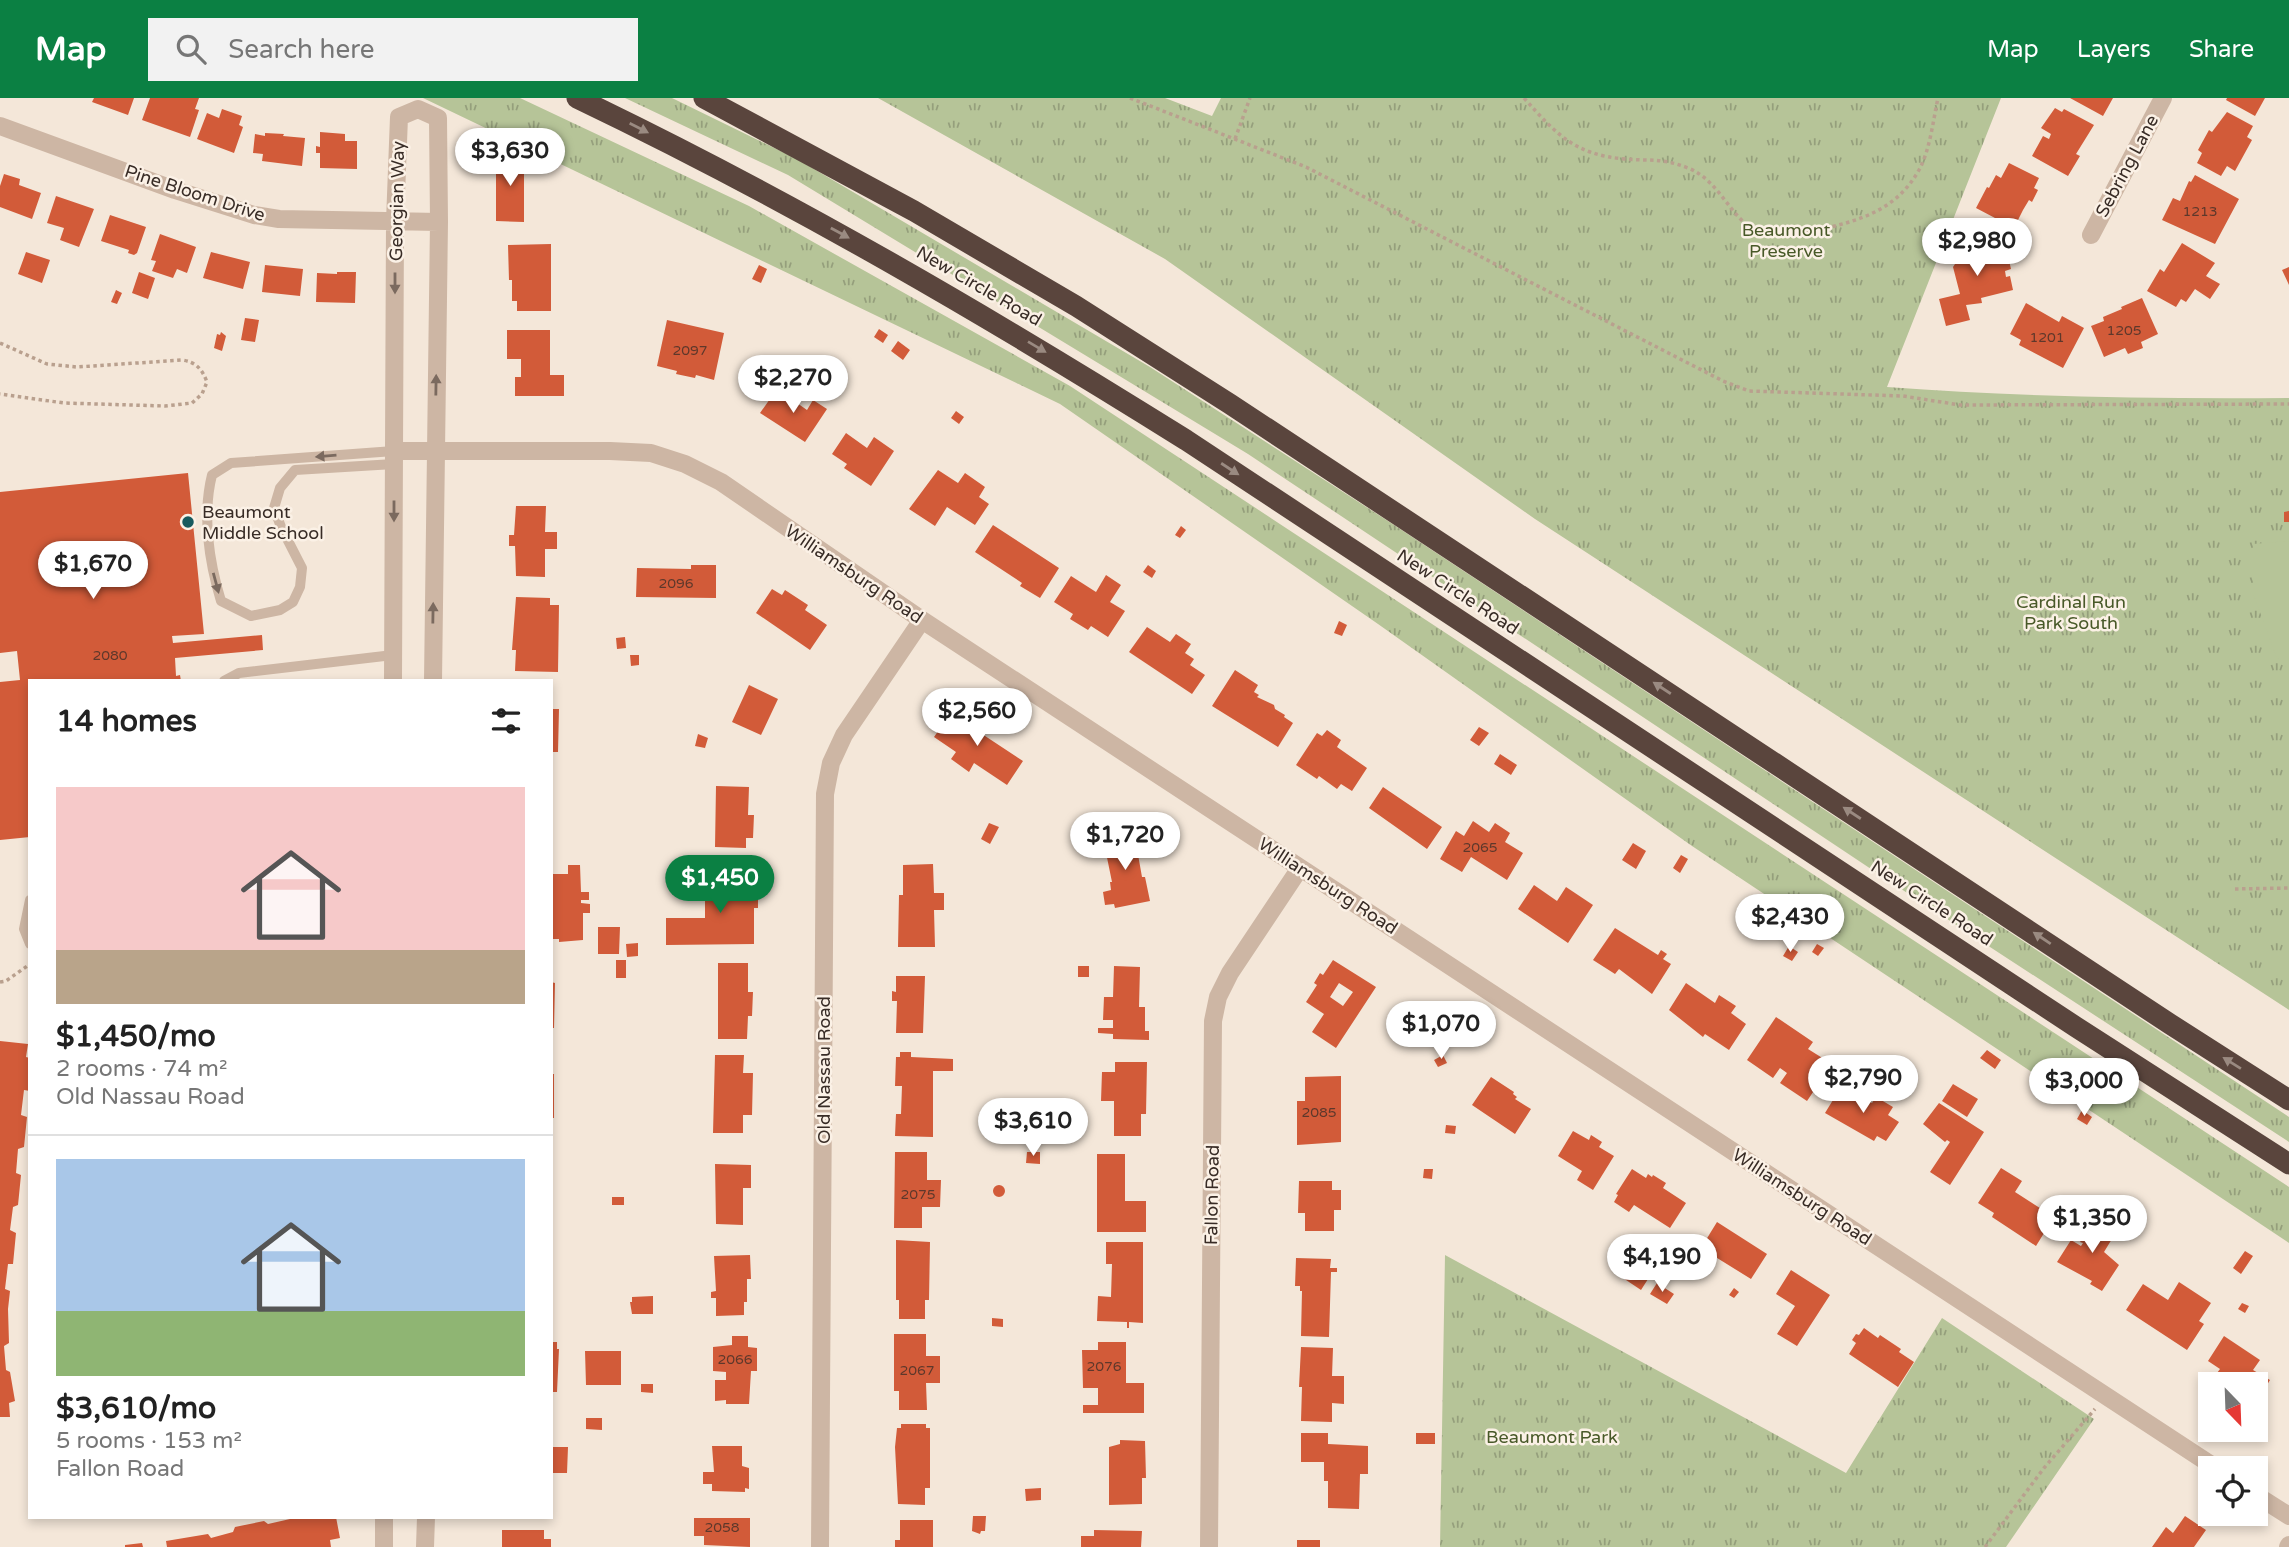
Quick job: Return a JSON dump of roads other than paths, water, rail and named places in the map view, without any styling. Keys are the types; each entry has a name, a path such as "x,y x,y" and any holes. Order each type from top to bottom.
{"highway":[{"name":"New Circle Road","path":"577,98 745,181 896,264 1075,371 1198,448 2289,1164"},
{"name":"New Circle Road","path":"704,98 914,211 1076,306 1230,404 2169,1024 2289,1100"}],"street":[{"name":"Sebring Lane","path":"2091,234 2163,98"},
{"name":"Georgian Way","path":"393,679 395,221 399,117 418,109 438,118 433,679"},
{"name":"Pine Bloom Drive","path":"0,126 175,190 254,215 279,219 439,222"},
{"name":"Williamsburg Road","path":"394,457 435,450 610,450 650,453 685,464 721,482 922,621 2198,1456"},
{"name":"Old Nassau Road","path":"820,1547 825,794 831,763 844,735 922,621"},
{"name":"Fallon Road","path":"1209,1547 1213,1021 1218,997 1230,973 1300,868"},
{"path":"2268,1502 2289,1516"},
{"path":"384,1519 384,1547"},
{"path":"425,1547 426,1519"}],"lane":[{"path":"394,457 295,470 280,488 274,508 302,568 300,587 293,602 280,610 251,616 221,601 213,575 206,498 212,475 231,463 394,457"},
{"path":"228,679 239,673 393,656"},
{"path":"28,908 23,929 28,940"}],"place":[{"name":"Beaumont Middle School","path":"188,522"}],"park label":[{"name":"Beaumont Preserve","path":"1786,240"},
{"name":"Cardinal Run Park South","path":"2071,612"},
{"name":"Beaumont Park","path":"1552,1437"}]}
